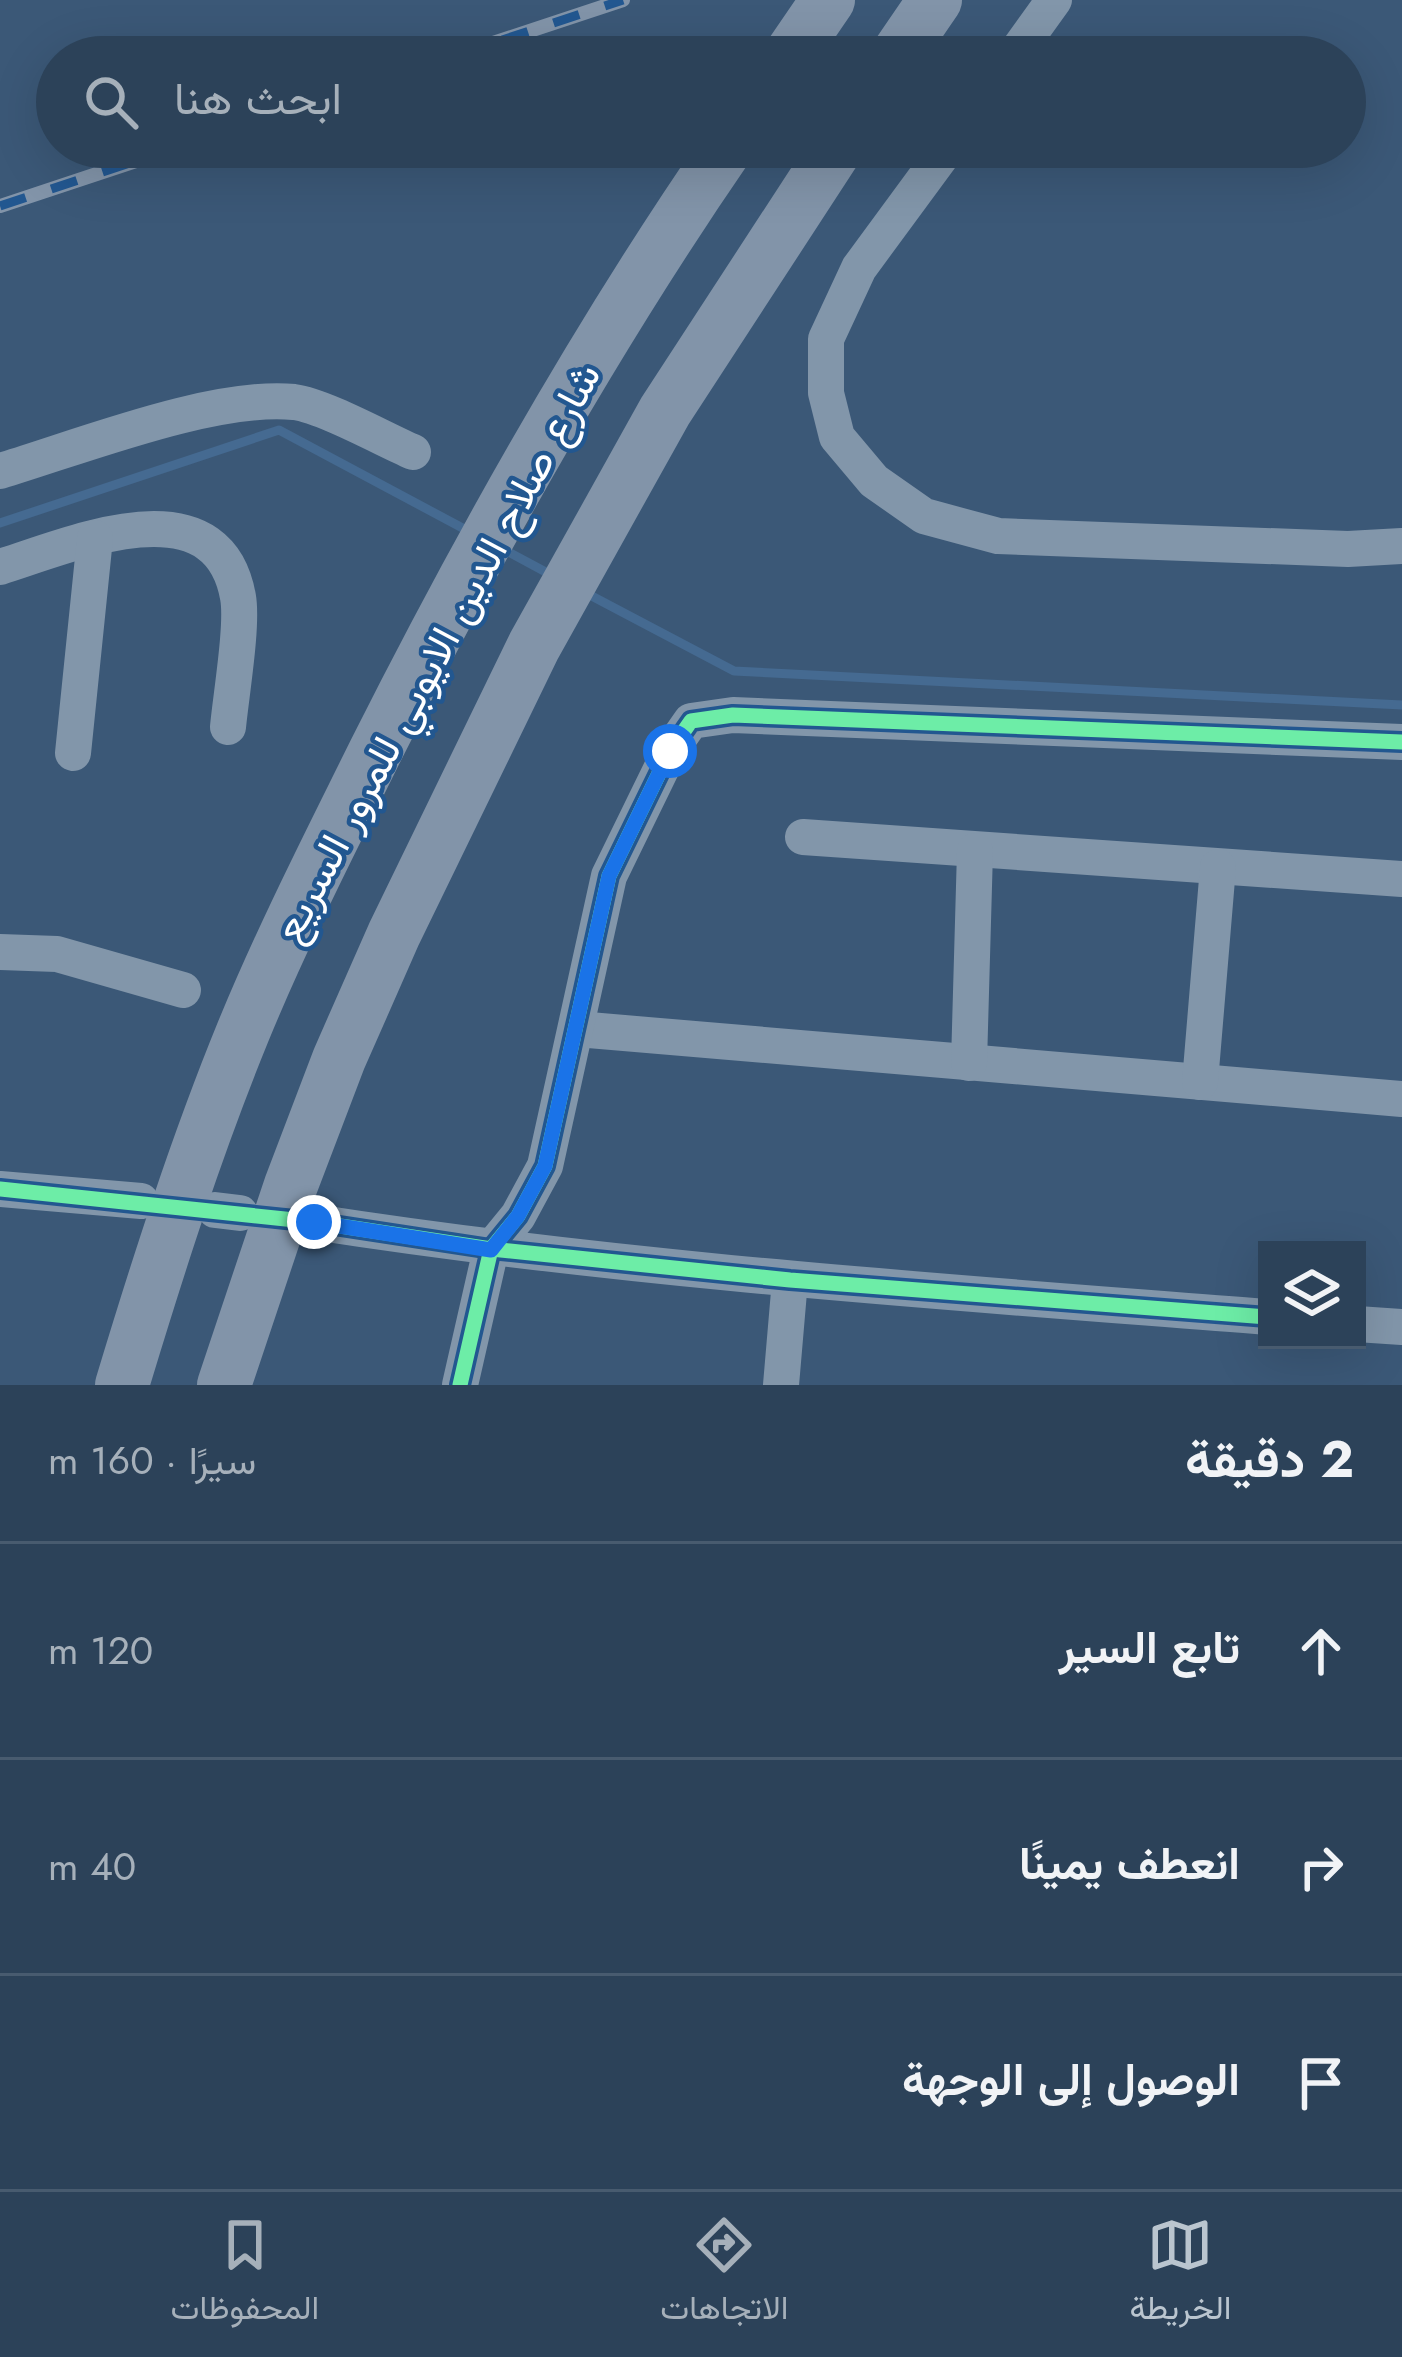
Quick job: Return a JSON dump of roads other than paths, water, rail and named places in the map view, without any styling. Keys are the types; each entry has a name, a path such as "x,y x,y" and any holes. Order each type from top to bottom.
{"highway":[{"path":"803,36 828,0"},
{"path":"910,36 935,0"},
{"name":"شارع صلاح الدين الايوبي للمرور السريع","path":"122,1385 194,1163 299,904 423,657 522,475 640,274 713,168"},
{"name":"شارع صلاح الدين الايوبي للمرور السريع","path":"224,1385 339,1059 394,934 534,646 677,391 823,168"}],"street":[{"path":"1028,36 1054,0"},
{"path":"933,168 860,268 826,339 826,393 837,437 874,481 923,517 998,536 1333,549 1402,546"},
{"path":"0,471 212,409 260,402 299,403 413,452"},
{"path":"0,567 122,530 160,529 199,536 226,562 238,599 228,727"},
{"path":"74,753 95,538"},
{"path":"460,1385 491,1250 518,1216 545,1166 609,876 670,751 691,721 733,715 1402,742"},
{"path":"803,837 1402,879"},
{"path":"969,1063 975,851"},
{"path":"1200,1082 1218,867"},
{"path":"0,952 57,954 183,991"},
{"path":"577,1029 1402,1099"},
{"path":"0,1189 141,1201"},
{"path":"314,1222 491,1250 790,1280 1258,1316"},
{"path":"781,1385 790,1280"},
{"path":"1366,1325 1402,1327"}],"waterway":[{"path":"0,523 279,430 470,532"},
{"path":"501,548 555,577"},
{"path":"586,593 734,671 1402,705"}],"railway":[{"path":"514,36 623,0"},
{"path":"0,206 115,168"}]}
